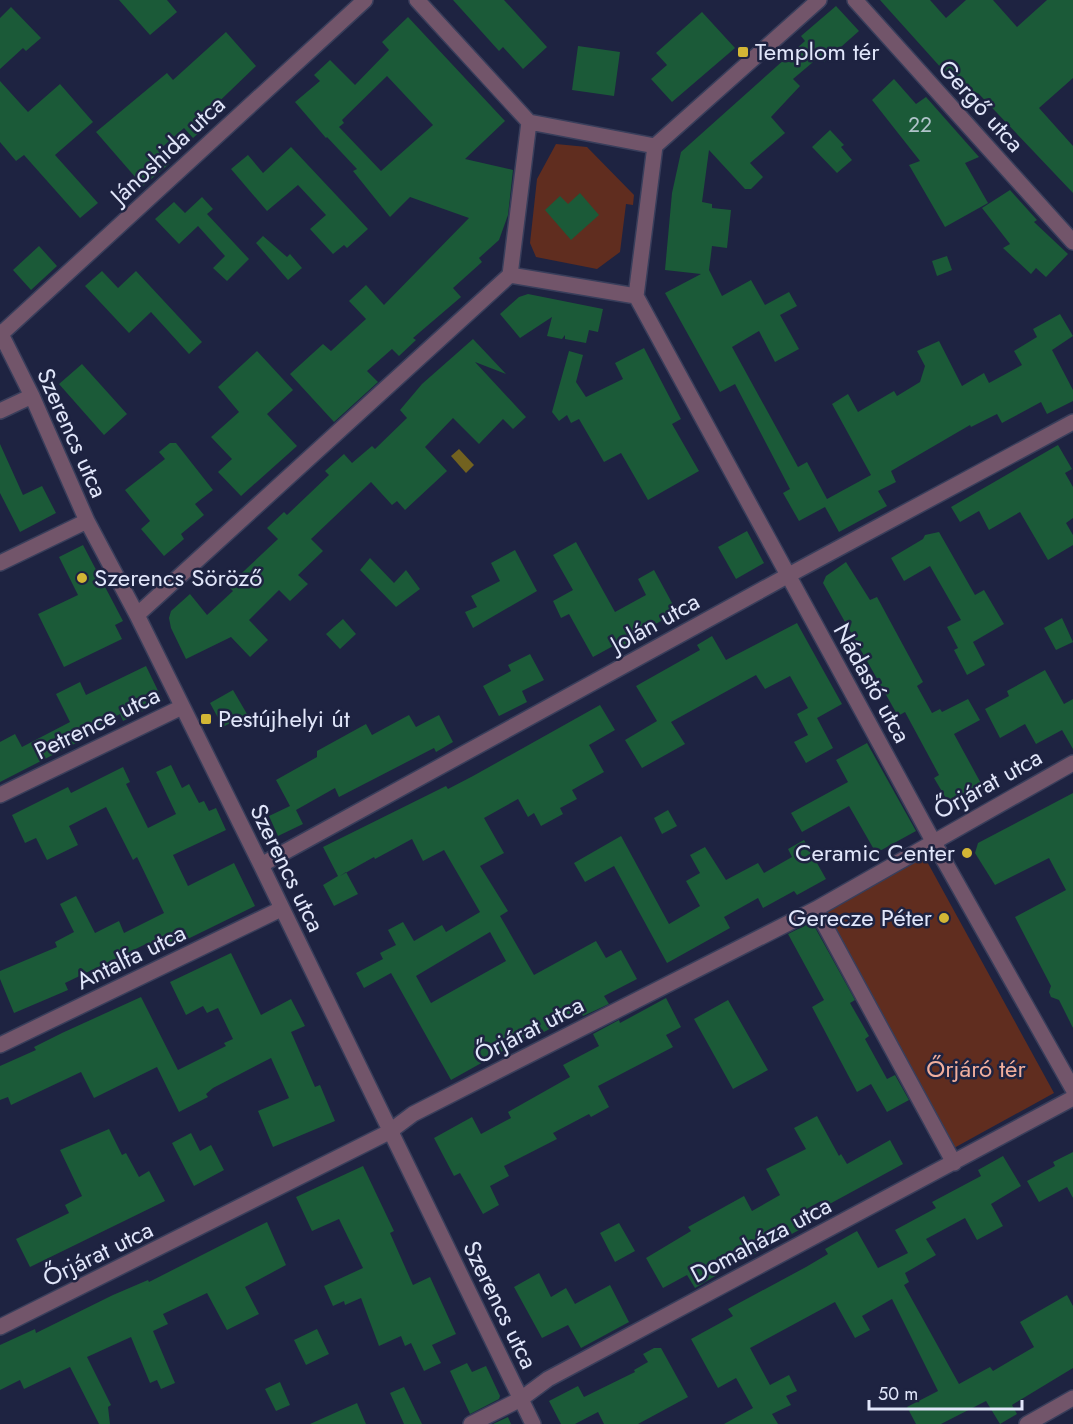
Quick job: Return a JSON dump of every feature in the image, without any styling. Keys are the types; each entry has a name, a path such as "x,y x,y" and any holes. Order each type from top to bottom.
{"street":[{"name":"Jánoshida utca","path":"0,333 365,0"},
{"path":"417,0 529,123 655,146"},
{"path":"510,275 636,296 655,146 819,0"},
{"name":"Gergő utca","path":"855,0 1073,242"},
{"path":"137,615 510,275 529,123"},
{"name":"Nádastó utca","path":"636,296 933,841 1073,1089"},
{"name":"Szerencs utca","path":"0,333 32,396 87,521 137,615 261,865 533,1424"},
{"path":"0,411 32,396"},
{"name":"Jolán utca","path":"261,865 787,576 1073,423"},
{"path":"0,563 87,521"},
{"name":"Petrence utca","path":"0,795 182,707"},
{"name":"Őrjárat utca","path":"0,1327 389,1132 413,1114 816,909 1073,763"},
{"name":"Antalfa utca","path":"0,1046 281,909"},
{"path":"816,909 954,1163"},
{"name":"Domaháza utca","path":"471,1424 521,1399 548,1379 1073,1098"},
{"path":"1027,1424 1073,1398"}],"green space":[{"path":"556,144 587,147 634,195 633,205 626,204 620,252 597,269 536,257 530,243 537,179"},
{"name":"Őrjáró tér","path":"924,856 1054,1093 954,1148 825,911"}],"shaded area":[{"path":"459,449 474,465 466,473 451,456"}],"building":[{"path":"119,0 167,0 177,12 150,35"},
{"path":"453,0 504,0 547,47 523,69 503,47 499,51"},
{"path":"880,0 930,0 946,18 966,0 993,0 1017,27 1047,0 1073,0 1073,78 1039,108 1073,146 1073,193 978,93 970,100"},
{"path":"836,6 859,31 824,62 819,57 793,79 800,86 771,117 785,133 750,163 763,177 751,189 745,189 709,150 702,202 712,204 712,208 731,210 727,248 712,246 709,270 722,296 751,280 765,305 789,292 797,306 780,315 799,349 775,362 759,331 732,347 798,467 807,462 827,499 871,475 832,404 848,394 858,412 894,391 897,396 920,382 925,366 917,351 939,341 962,386 984,373 989,383 1022,365 1014,351 1037,337 1033,329 1060,314 1073,336 1052,350 1073,390 1073,401 1047,414 1041,402 1002,423 997,414 971,427 970,425 891,471 896,482 878,491 887,506 839,532 825,507 799,521 783,493 790,489 735,384 720,392 665,293 701,274 665,270 672,193 681,152 805,41 801,36"},
{"path":"11,7 41,38 26,51 23,48 0,69 0,18"},
{"path":"702,12 735,48 672,102 651,79 667,65 656,53"},
{"path":"408,17 505,121 465,159 513,170 508,215 499,240 479,258 482,262 453,288 461,297 413,338 416,340 399,356 392,349 367,371 378,382 334,422 290,374 323,344 331,351 366,319 349,301 366,285 384,305 469,218 410,197 390,217 353,171 357,169 295,102 320,81 314,75 330,60 355,85 389,50 382,42","holes":["387,76 433,125 381,171 339,127 344,123 342,120"]},
{"path":"226,32 256,66 204,116 210,123 193,138 184,128 158,151 169,164 143,186 96,132 167,73 173,80"},
{"path":"578,46 620,52 614,96 572,90"},
{"path":"894,79 916,104 926,97 979,157 965,163 988,203 945,227 909,165 920,161 872,100"},
{"path":"0,81 28,112 60,84 93,122 55,155 98,203 80,218 24,155 16,161 0,142"},
{"path":"830,130 844,145 841,147 852,160 837,173 812,147"},
{"path":"291,147 368,229 347,248 344,245 333,254 310,229 326,215 298,185 267,211 231,169 248,155 263,173"},
{"path":"1010,190 1037,220 1034,222 1068,254 1046,277 1036,268 1031,274 1003,248 1010,244 982,208"},
{"path":"580,193 599,215 571,240 545,210 560,196 568,204"},
{"path":"202,197 213,209 207,214 249,259 227,281 213,268 225,256 198,226 179,244 155,219 174,202 185,213"},
{"path":"263,236 287,257 290,254 302,268 288,280 256,243"},
{"path":"39,246 57,266 31,290 13,270"},
{"path":"947,256 952,270 937,276 932,261"},
{"path":"102,271 118,288 136,271 202,342 189,354 151,312 129,333 85,286"},
{"path":"528,294 603,309 598,332 589,330 586,343 565,339 565,335 562,339 547,336 552,317 520,338 500,314 519,297"},
{"path":"473,339 506,374 475,362 526,417 513,429 503,419 479,444 453,418 425,447 447,471 405,510 397,501 392,505 371,482 311,539 323,551 298,575 308,584 290,601 279,590 249,620 268,640 250,657 231,637 186,659 171,628 169,618 171,611 190,594 207,615 233,591 228,586 278,539 267,528 284,512 287,515 329,475 325,471 344,454 352,463 372,446 375,449 407,418 400,410 422,384"},
{"path":"644,348 681,419 672,424 699,471 648,500 621,453 604,462 579,419 571,423 567,415 559,421 552,412 569,351 583,355 576,382 586,397 623,379 615,363"},
{"path":"257,351 293,390 267,414 297,446 241,496 218,472 232,459 211,437 239,412 218,387"},
{"path":"82,364 127,414 104,435 59,384"},
{"path":"170,443 176,443 213,490 195,504 204,515 181,534 184,539 164,556 141,529 150,521 125,490 165,459 159,452"},
{"path":"0,444 23,495 42,486 56,513 20,532 0,493"},
{"path":"1058,445 1072,469 1065,473 1073,487 1073,518 1066,523 1073,535 1073,545 1048,560 1020,512 989,530 979,511 960,522 951,507"},
{"path":"747,531 764,563 736,579 718,547"},
{"path":"939,532 975,595 984,590 1004,624 973,642 985,665 967,675 954,650 958,648 947,627 961,620 930,566 904,581 891,558 923,539 925,535"},
{"path":"576,542 615,612 646,595 638,579 654,570 677,612 638,634 641,639 618,651 615,645 593,657 569,614 561,618 553,601 573,590 553,555"},
{"path":"83,545 123,621 115,625 122,639 64,667 38,614 78,595 59,557"},
{"path":"515,550 537,591 473,628 465,612 477,607 471,596 500,581 491,563"},
{"path":"370,558 394,583 406,570 420,589 396,607 360,570"},
{"path":"846,562 870,600 877,597 923,682 917,686 932,713 940,709 942,712 968,699 980,720 954,734 983,787 950,805 934,778 939,775 905,712 898,716 823,583 826,576"},
{"path":"1062,618 1073,642 1056,650 1044,628"},
{"path":"343,619 356,634 340,649 326,634"},
{"path":"797,623 842,704 817,718 833,748 806,763 794,742 808,735 797,714 808,708 790,676 765,689 756,675 671,722 685,744 642,768 625,740 657,721 636,686 700,650 697,645 712,636 726,660"},
{"path":"530,654 544,680 522,691 527,702 499,716 483,686 511,671 508,665"},
{"path":"146,666 163,701 123,721 120,714 76,737 78,742 0,782 0,742 15,734 22,747 70,722 56,694 80,682 86,695"},
{"path":"1045,670 1064,704 1073,699 1073,749 1062,730 1036,744 1025,724 1000,738 985,709 1009,696 1007,691"},
{"path":"233,690 247,714 223,727 210,703"},
{"path":"600,705 615,730 589,745 604,772 572,790 577,799 560,808 563,814 541,826 534,813 528,817 518,799 484,818 504,853 480,866 508,911 500,916 534,975 596,941 606,958 621,950 637,979 604,996 609,1004 583,1016 581,1012 544,1032 542,1029 451,1080 391,973 364,988 356,973 383,959 380,953 396,945 388,930 403,922 414,941 442,925 446,932 480,912 444,850 423,861 412,839 375,859 374,857 346,872 358,894 334,906 323,885 338,876 323,847 446,786 448,789","holes":["490,932 506,961 431,1003 416,976"]},
{"path":"409,715 416,727 439,715 453,742 436,752 434,748 339,797 335,788 296,810 303,824 278,836 269,816 290,806 276,780 317,757 317,751 366,724 372,735"},
{"path":"867,743 916,831 876,853 849,806 802,832 791,813 848,782 836,760"},
{"path":"171,765 182,788 189,784 199,803 204,801 209,811 216,808 226,830 173,855 188,886 234,863 255,906 155,955 148,943 65,983 68,990 14,1013 0,979 0,971 57,947 55,942 74,932 60,904 76,896 95,933 119,921 124,933 164,913 137,857 133,860 106,807 69,826 78,845 47,860 36,838 25,843 12,815 68,787 71,793 123,767 130,782 126,784 148,828 176,814 156,772"},
{"path":"1073,793 1073,1028 1059,1000 1051,997 1049,992 1051,986 1015,917 1066,890 1049,858 995,885 975,853 978,843"},
{"path":"668,810 677,826 662,834 654,818"},
{"path":"621,836 669,924 700,906 686,881 700,873 690,855 705,847 726,880 758,863 764,873 792,857 788,849 804,840 826,879 797,895 794,891 763,908 758,898 724,917 730,928 667,963 614,866 585,882 574,863"},
{"path":"812,922 855,1000 850,1003 869,1036 865,1039 887,1079 895,1075 909,1100 887,1112 871,1084 857,1092 812,1007 824,1000 788,934"},
{"path":"231,953 261,1015 291,999 305,1026 291,1032 315,1087 320,1085 335,1121 273,1147 258,1111 289,1098 271,1058 213,1088 206,1094 208,1097 179,1112 157,1067 94,1098 81,1072 11,1105 8,1097 0,1100 0,1066 36,1050 34,1047 62,1033 141,997 178,1070 226,1046 224,1043 233,1039 218,1008 207,1013 203,1006 186,1015 170,982"},
{"path":"666,998 681,1027 666,1035 673,1047 598,1086 609,1107 591,1117 589,1114 553,1133 557,1139 504,1166 509,1176 490,1186 499,1205 483,1214 460,1173 454,1176 434,1138 472,1117 481,1134 511,1118 508,1112 570,1077 563,1065 599,1046 593,1034 619,1020 620,1023"},
{"path":"728,1000 768,1070 733,1089 694,1019"},
{"path":"817,1116 839,1156 841,1154 847,1164 890,1140 903,1164 824,1207 821,1201 792,1217 799,1230 746,1259 739,1247 711,1264 717,1275 695,1288 687,1275 663,1288 646,1258 691,1231 688,1227 744,1196 752,1211 780,1195 766,1169 806,1149 794,1128"},
{"path":"109,1129 122,1155 126,1153 139,1177 149,1171 165,1201 30,1267 16,1239 69,1213 65,1205 82,1196 60,1150"},
{"path":"191,1133 200,1151 211,1145 224,1170 194,1186 172,1143"},
{"path":"1073,1152 1073,1198 1067,1187 1039,1202 1027,1181 1055,1166 1053,1162"},
{"path":"1003,1156 1021,1186 991,1204 1003,1226 977,1240 965,1218 926,1239 936,1255 905,1273 909,1282 904,1285 959,1384 990,1367 993,1371 1034,1347 1020,1322 1067,1295 1073,1306 1073,1368 1012,1405 1017,1414 1000,1424 986,1401 941,1424 916,1424 907,1407 938,1391 892,1299 862,1316 870,1330 855,1338 835,1302 750,1348 770,1385 789,1375 797,1391 786,1396 791,1405 772,1414 778,1424 724,1424 753,1408 736,1378 718,1388 691,1339 733,1316 728,1309 828,1254 825,1249 857,1231 878,1268 908,1253 895,1230 936,1208 932,1202 981,1176 978,1170"},
{"path":"363,1166 394,1231 390,1233 413,1285 430,1277 456,1334 432,1345 441,1363 424,1371 411,1343 405,1346 401,1336 379,1346 361,1298 345,1305 344,1301 333,1306 324,1286 363,1268 339,1219 312,1231 296,1197"},
{"path":"267,1222 286,1265 245,1287 259,1314 227,1330 207,1293 163,1314 168,1324 153,1331 175,1383 161,1389 157,1380 150,1383 131,1337 87,1357 111,1405 108,1407 110,1424 99,1424 70,1367 24,1389 20,1380 0,1390 0,1345 35,1329 36,1333 113,1295 148,1280 149,1282"},
{"path":"619,1223 635,1251 615,1262 600,1233"},
{"path":"539,1273 551,1297 566,1288 575,1304 610,1285 629,1322 581,1348 568,1325 542,1338 514,1287"},
{"path":"317,1329 329,1354 306,1365 294,1340"},
{"path":"654,1348 661,1348 688,1397 638,1424 604,1424 598,1412 575,1424 561,1424 549,1401 578,1386 584,1397 635,1372 634,1370 648,1362 643,1354"},
{"path":"467,1363 472,1372 486,1366 500,1396 499,1399 470,1414 450,1371"},
{"path":"280,1382 290,1405 276,1411 265,1389"},
{"path":"404,1387 422,1424 404,1424 390,1393"},
{"path":"357,1403 366,1424 310,1424"},
{"path":"508,1417 511,1424 493,1424"}],"place":[{"name":"Templom tér","path":"743,52"},
{"name":"Szerencs Söröző","path":"82,578"},
{"name":"Pestújhelyi út","path":"206,719"},
{"name":"Ceramic Center","path":"967,853"},
{"name":"Gerecze Péter","path":"944,918"}]}
